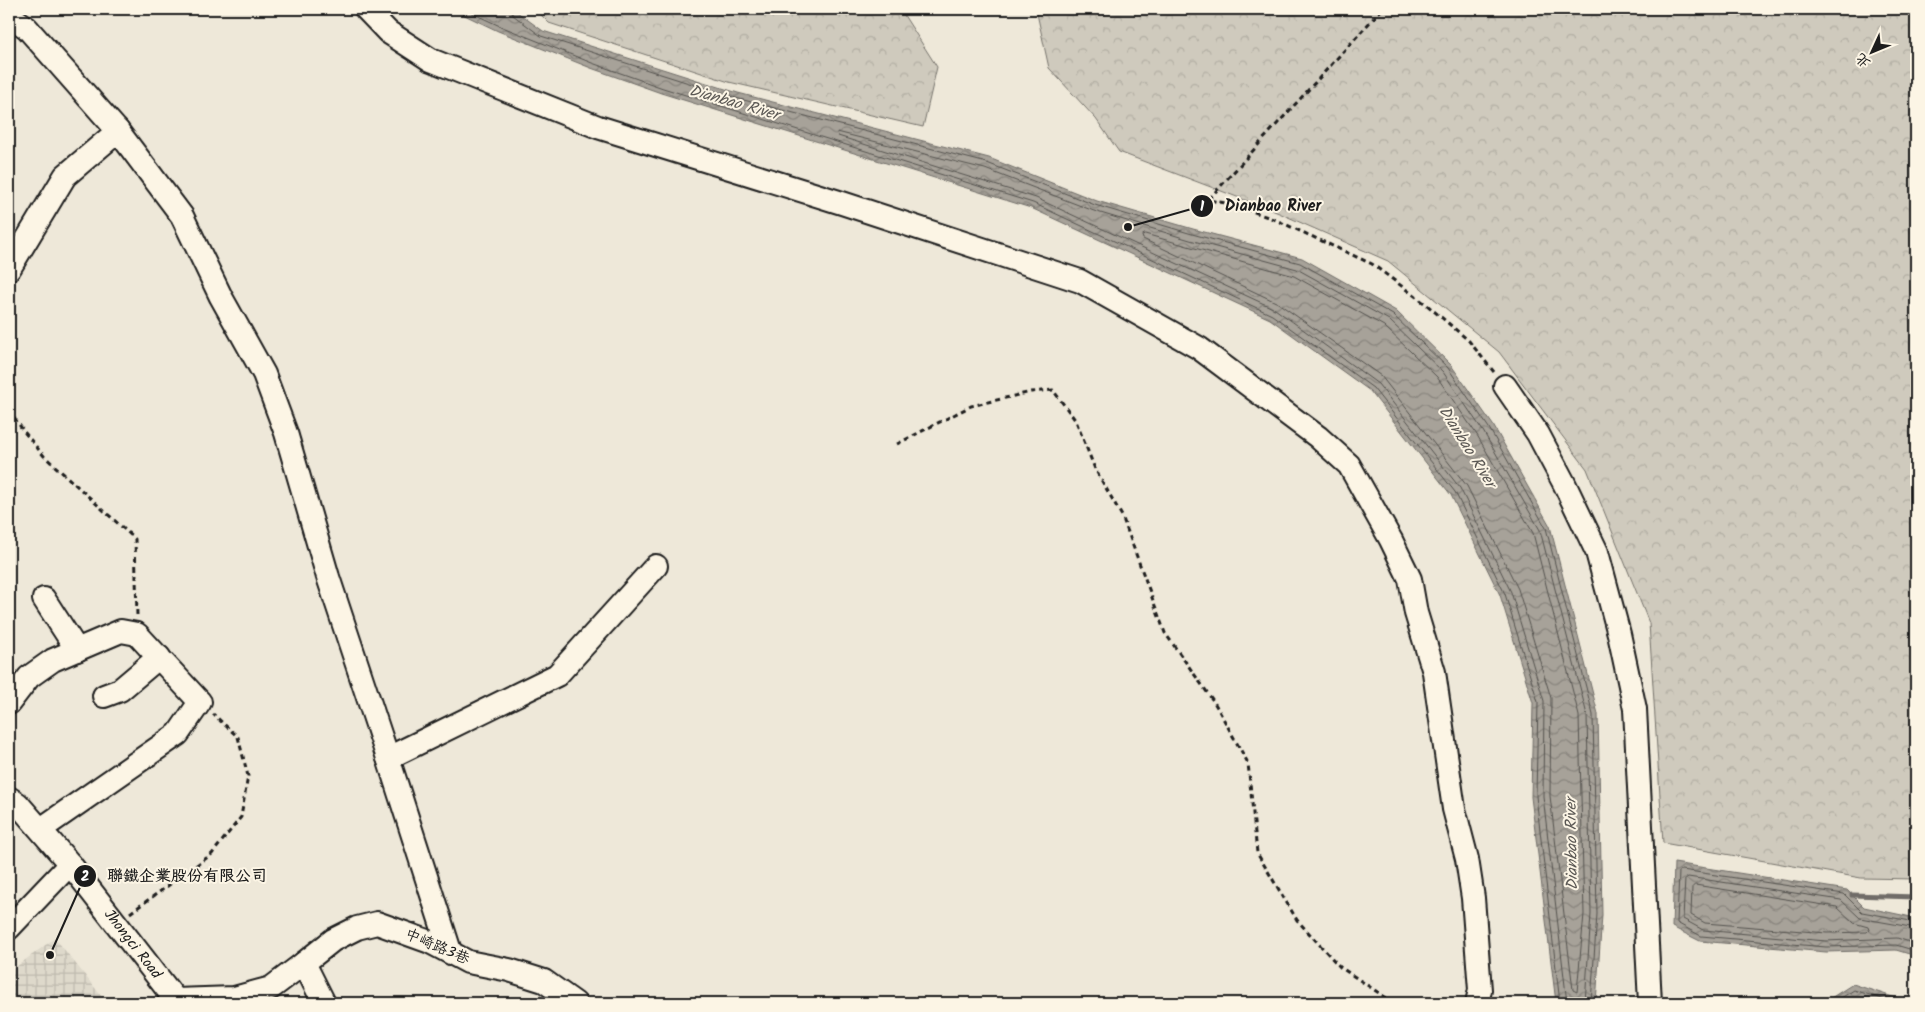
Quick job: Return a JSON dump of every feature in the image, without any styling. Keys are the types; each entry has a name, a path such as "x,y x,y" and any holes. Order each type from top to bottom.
{"street":[{"path":"366,9 388,32 431,60 598,127 842,203 1080,281 1199,348 1276,404 1343,459 1349,465 1383,525 1410,579 1416,613 1434,672 1454,809 1467,859 1473,898 1480,990 1477,1003"},
{"path":"9,15 28,28 118,130 182,216 221,297 264,374 286,434 328,577 450,951"},
{"path":"9,270 65,176 118,130"},
{"path":"1505,386 1538,434 1564,483 1596,552 1619,634 1635,709 1650,1003"},
{"path":"388,758 557,675 656,566"},
{"path":"44,599 77,650"},
{"path":"9,703 29,677 54,660 121,632 137,634 200,702 178,734 41,828"},
{"path":"104,696 120,690 158,657"},
{"name":"Jhongci Road","path":"12,806 41,828 116,923 174,1002"},
{"path":"9,928 70,864"},
{"name":"中崎路3巷","path":"174,1002 234,998 271,988 333,940 357,928 377,923 430,942 468,962 509,970 544,981 575,1003"},
{"path":"304,963 324,1003"}],"path":[{"path":"1382,9 1208,200 1232,204 1276,220 1372,264 1427,305 1469,342 1505,386"},
{"path":"897,444 971,406 1031,392 1053,390 1076,422 1095,469 1122,516 1166,633 1214,702 1248,763 1257,853 1297,920 1340,967 1394,1003"},
{"path":"9,410 44,456 135,539 137,634"},
{"path":"116,923 212,854 241,817 248,776 238,737 200,702"}],"shaded area":[{"path":"55,938 107,1003 9,1003 9,972"}],"green space":[{"path":"535,9 900,9 937,67 923,127 729,82 549,23"},
{"path":"1036,9 1916,9 1916,879 1861,878 1663,843 1649,623 1587,469 1499,352 1388,261 1279,213 1119,152 1096,119 1049,68"}],"water":[{"path":"452,9 513,9 543,31 738,93 989,158 1097,201 1302,258 1396,311 1451,365 1493,425 1550,526 1598,714 1602,915 1596,1003 1556,1003 1531,797 1533,703 1500,595 1451,495 1370,391 1270,319 1031,208 661,93 591,68 498,31"},
{"path":"1674,863 1847,890 1864,907 1916,918 1916,956 1896,950 1826,952 1700,941 1672,927"},
{"path":"1853,984 1911,1003 1823,1003"}],"waterway":[{"path":"1852,895 1916,897"}],"place":[{"name":"Dianbao River","path":"1128,227"},
{"name":"聯鐵企業股份有限公司","path":"50,955"}]}
